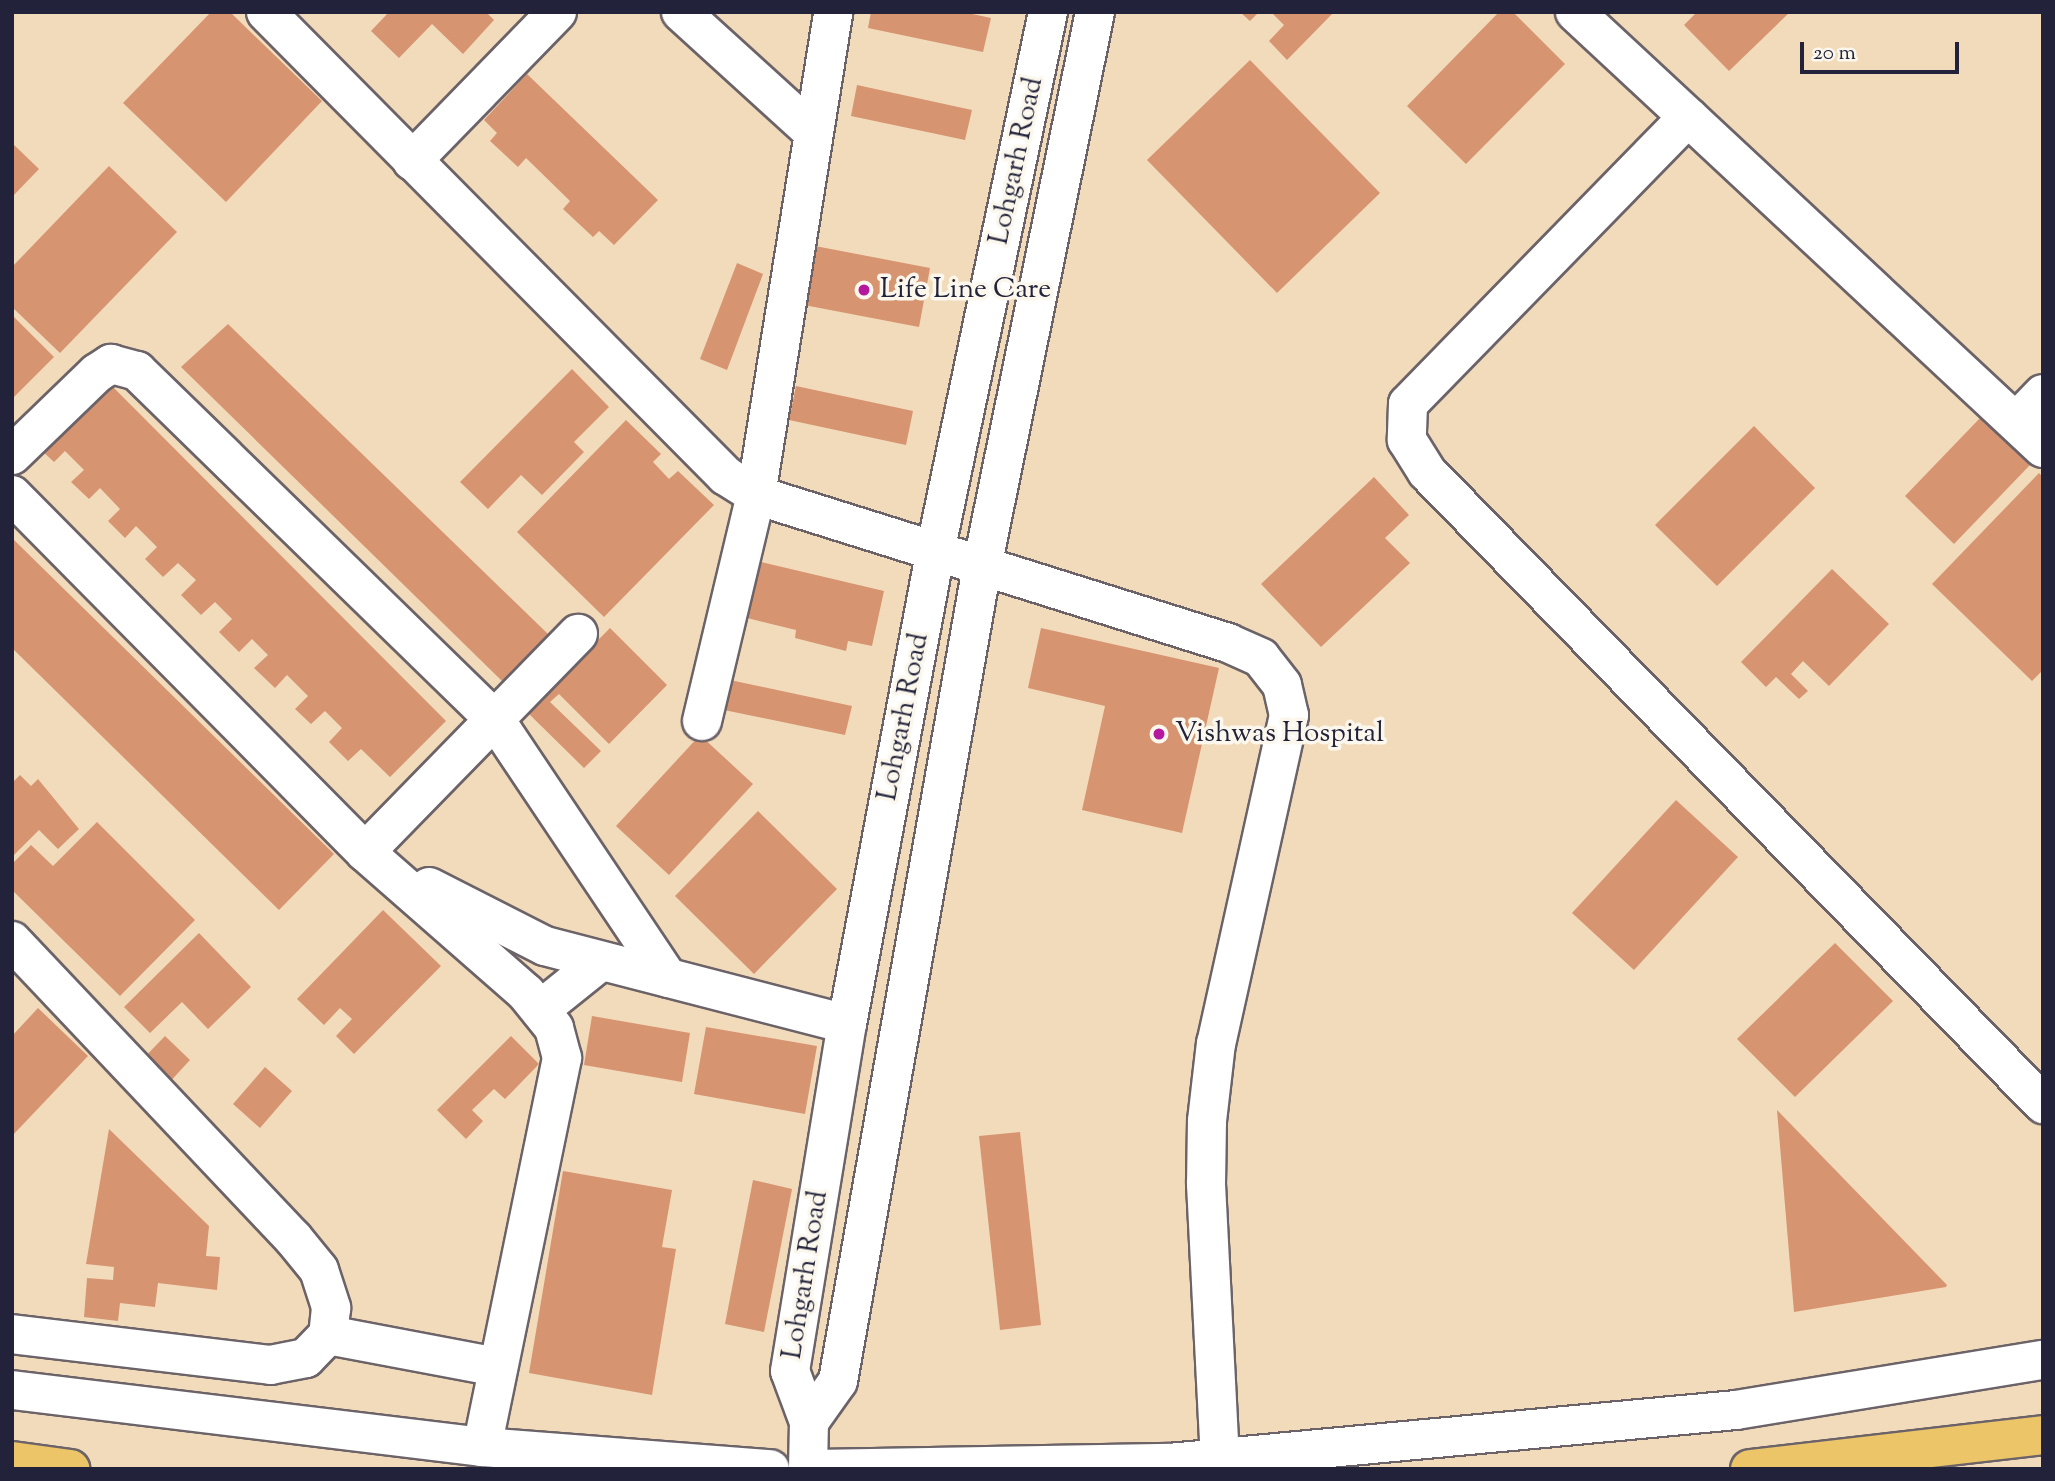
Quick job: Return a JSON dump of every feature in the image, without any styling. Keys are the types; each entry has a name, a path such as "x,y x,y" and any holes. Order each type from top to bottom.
{"highway":[{"path":"1750,1469 2043,1436"},
{"path":"12,1461 70,1469"}],"street":[{"path":"266,12 698,450 756,495 1228,643 1261,658 1282,685 1289,715 1216,1043 1207,1121 1206,1184 1220,1456"},
{"path":"412,161 557,12"},
{"path":"681,12 812,131"},
{"path":"702,721 756,495 833,12"},
{"name":"Lohgarh Road","path":"809,1422 790,1371 847,1024 934,552 1048,12"},
{"path":"808,1469 809,1422 838,1381 982,566 1095,12"},
{"path":"1575,12 2043,447"},
{"path":"1688,117 1408,404 1407,440 1427,472 2043,1104"},
{"path":"12,455 97,373 111,364 125,364 496,721 668,978"},
{"path":"2016,422 2043,394"},
{"path":"12,495 365,852 540,1010 554,1028 562,1058 482,1447"},
{"path":"365,852 496,721 578,634"},
{"path":"365,852 511,932 601,961 847,1024"},
{"path":"12,941 172,1105 319,1270 331,1308 328,1335 306,1358 271,1365 12,1334"},
{"path":"540,1010 601,961"},
{"path":"328,1335 498,1367"},
{"path":"819,1469 1169,1463 1220,1456 1735,1410 2043,1360"},
{"path":"12,1390 482,1447 770,1469"}],"building":[{"path":"211,12 230,12 322,101 226,202 123,103"},
{"path":"389,12 486,12 494,20 463,54 432,24 399,58 371,31"},
{"path":"871,12 963,12 991,18 983,52 868,28"},
{"path":"1240,12 1259,12 1250,21"},
{"path":"1271,12 1334,12 1287,60 1269,41 1284,25"},
{"path":"1499,12 1513,12 1565,64 1466,164 1407,106"},
{"path":"1697,12 1790,12 1729,71 1684,25"},
{"path":"1250,60 1380,193 1277,293 1147,160"},
{"path":"527,74 658,200 614,245 599,231 593,237 563,209 570,201 526,158 518,167 490,141 497,133 484,120"},
{"path":"857,85 972,110 965,140 851,116"},
{"path":"12,143 39,169 12,197"},
{"path":"109,166 177,232 60,353 12,307 12,267"},
{"path":"815,246 930,268 919,327 804,305"},
{"path":"737,263 763,274 727,370 700,359"},
{"path":"12,315 54,357 12,399"},
{"path":"228,324 548,634 502,681 181,367"},
{"path":"572,369 609,407 574,442 584,452 542,495 521,475 488,509 460,482"},
{"path":"106,380 446,721 390,777 361,749 348,761 329,742 342,728 325,711 311,724 295,709 308,696 287,675 275,688 254,668 268,655 252,639 239,652 219,632 232,619 215,602 201,615 181,595 196,580 178,563 163,577 145,559 157,547 136,526 125,538 108,521 120,509 100,488 89,499 71,482 84,470 65,451 54,462 38,447"},
{"path":"796,386 913,411 906,445 789,420"},
{"path":"1981,417 2030,465 1954,544 1905,496"},
{"path":"626,420 661,454 653,462 669,479 678,471 714,505 604,617 517,532"},
{"path":"1754,426 1815,488 1717,586 1655,525"},
{"path":"2039,473 2043,477 2043,670 2032,681 1932,584"},
{"path":"1374,477 1409,515 1385,538 1410,563 1321,647 1261,584"},
{"path":"12,538 334,854 279,910 12,648"},
{"path":"761,562 884,591 872,646 848,641 846,651 795,638 796,630 747,618"},
{"path":"1832,569 1889,624 1829,686 1803,661 1791,674 1808,691 1799,699 1776,677 1766,687 1741,662"},
{"path":"610,628 667,685 609,744 559,694 550,702 601,751 584,768 527,712"},
{"path":"1041,628 1219,668 1182,833 1082,810 1105,706 1028,688"},
{"path":"730,680 852,706 845,735 724,710"},
{"path":"700,735 753,784 669,875 616,826"},
{"path":"20,775 31,786 38,779 79,829 58,849 39,830 12,857 12,783"},
{"path":"1676,800 1738,857 1634,970 1572,913"},
{"path":"758,811 837,889 754,974 675,896"},
{"path":"97,822 195,920 120,996 12,890 12,864 31,845 53,866"},
{"path":"383,910 441,966 354,1054 336,1036 352,1019 340,1008 324,1025 297,999"},
{"path":"199,933 251,987 208,1029 182,1002 150,1033 124,1007"},
{"path":"1835,943 1893,1001 1795,1097 1737,1039"},
{"path":"38,1008 88,1056 12,1136 12,1036"},
{"path":"592,1016 690,1033 682,1082 584,1065"},
{"path":"706,1027 817,1046 805,1114 694,1094"},
{"path":"165,1036 190,1060 166,1086 140,1062"},
{"path":"511,1036 539,1064 505,1099 494,1089 472,1110 483,1121 466,1139 437,1110"},
{"path":"265,1067 292,1091 260,1128 233,1104"},
{"path":"1777,1110 1947,1285 1946,1287 1794,1312"},
{"path":"109,1129 209,1226 206,1256 220,1257 217,1290 158,1283 155,1307 120,1303 118,1321 84,1317 87,1278 113,1280 114,1267 86,1264"},
{"path":"1020,1132 1041,1325 1000,1330 979,1136"},
{"path":"563,1171 672,1190 662,1247 676,1249 652,1395 529,1373"},
{"path":"753,1180 792,1189 764,1332 725,1324"}],"place":[{"name":"Life Line Care","path":"864,290"},
{"name":"Vishwas Hospital","path":"1159,734"}]}
